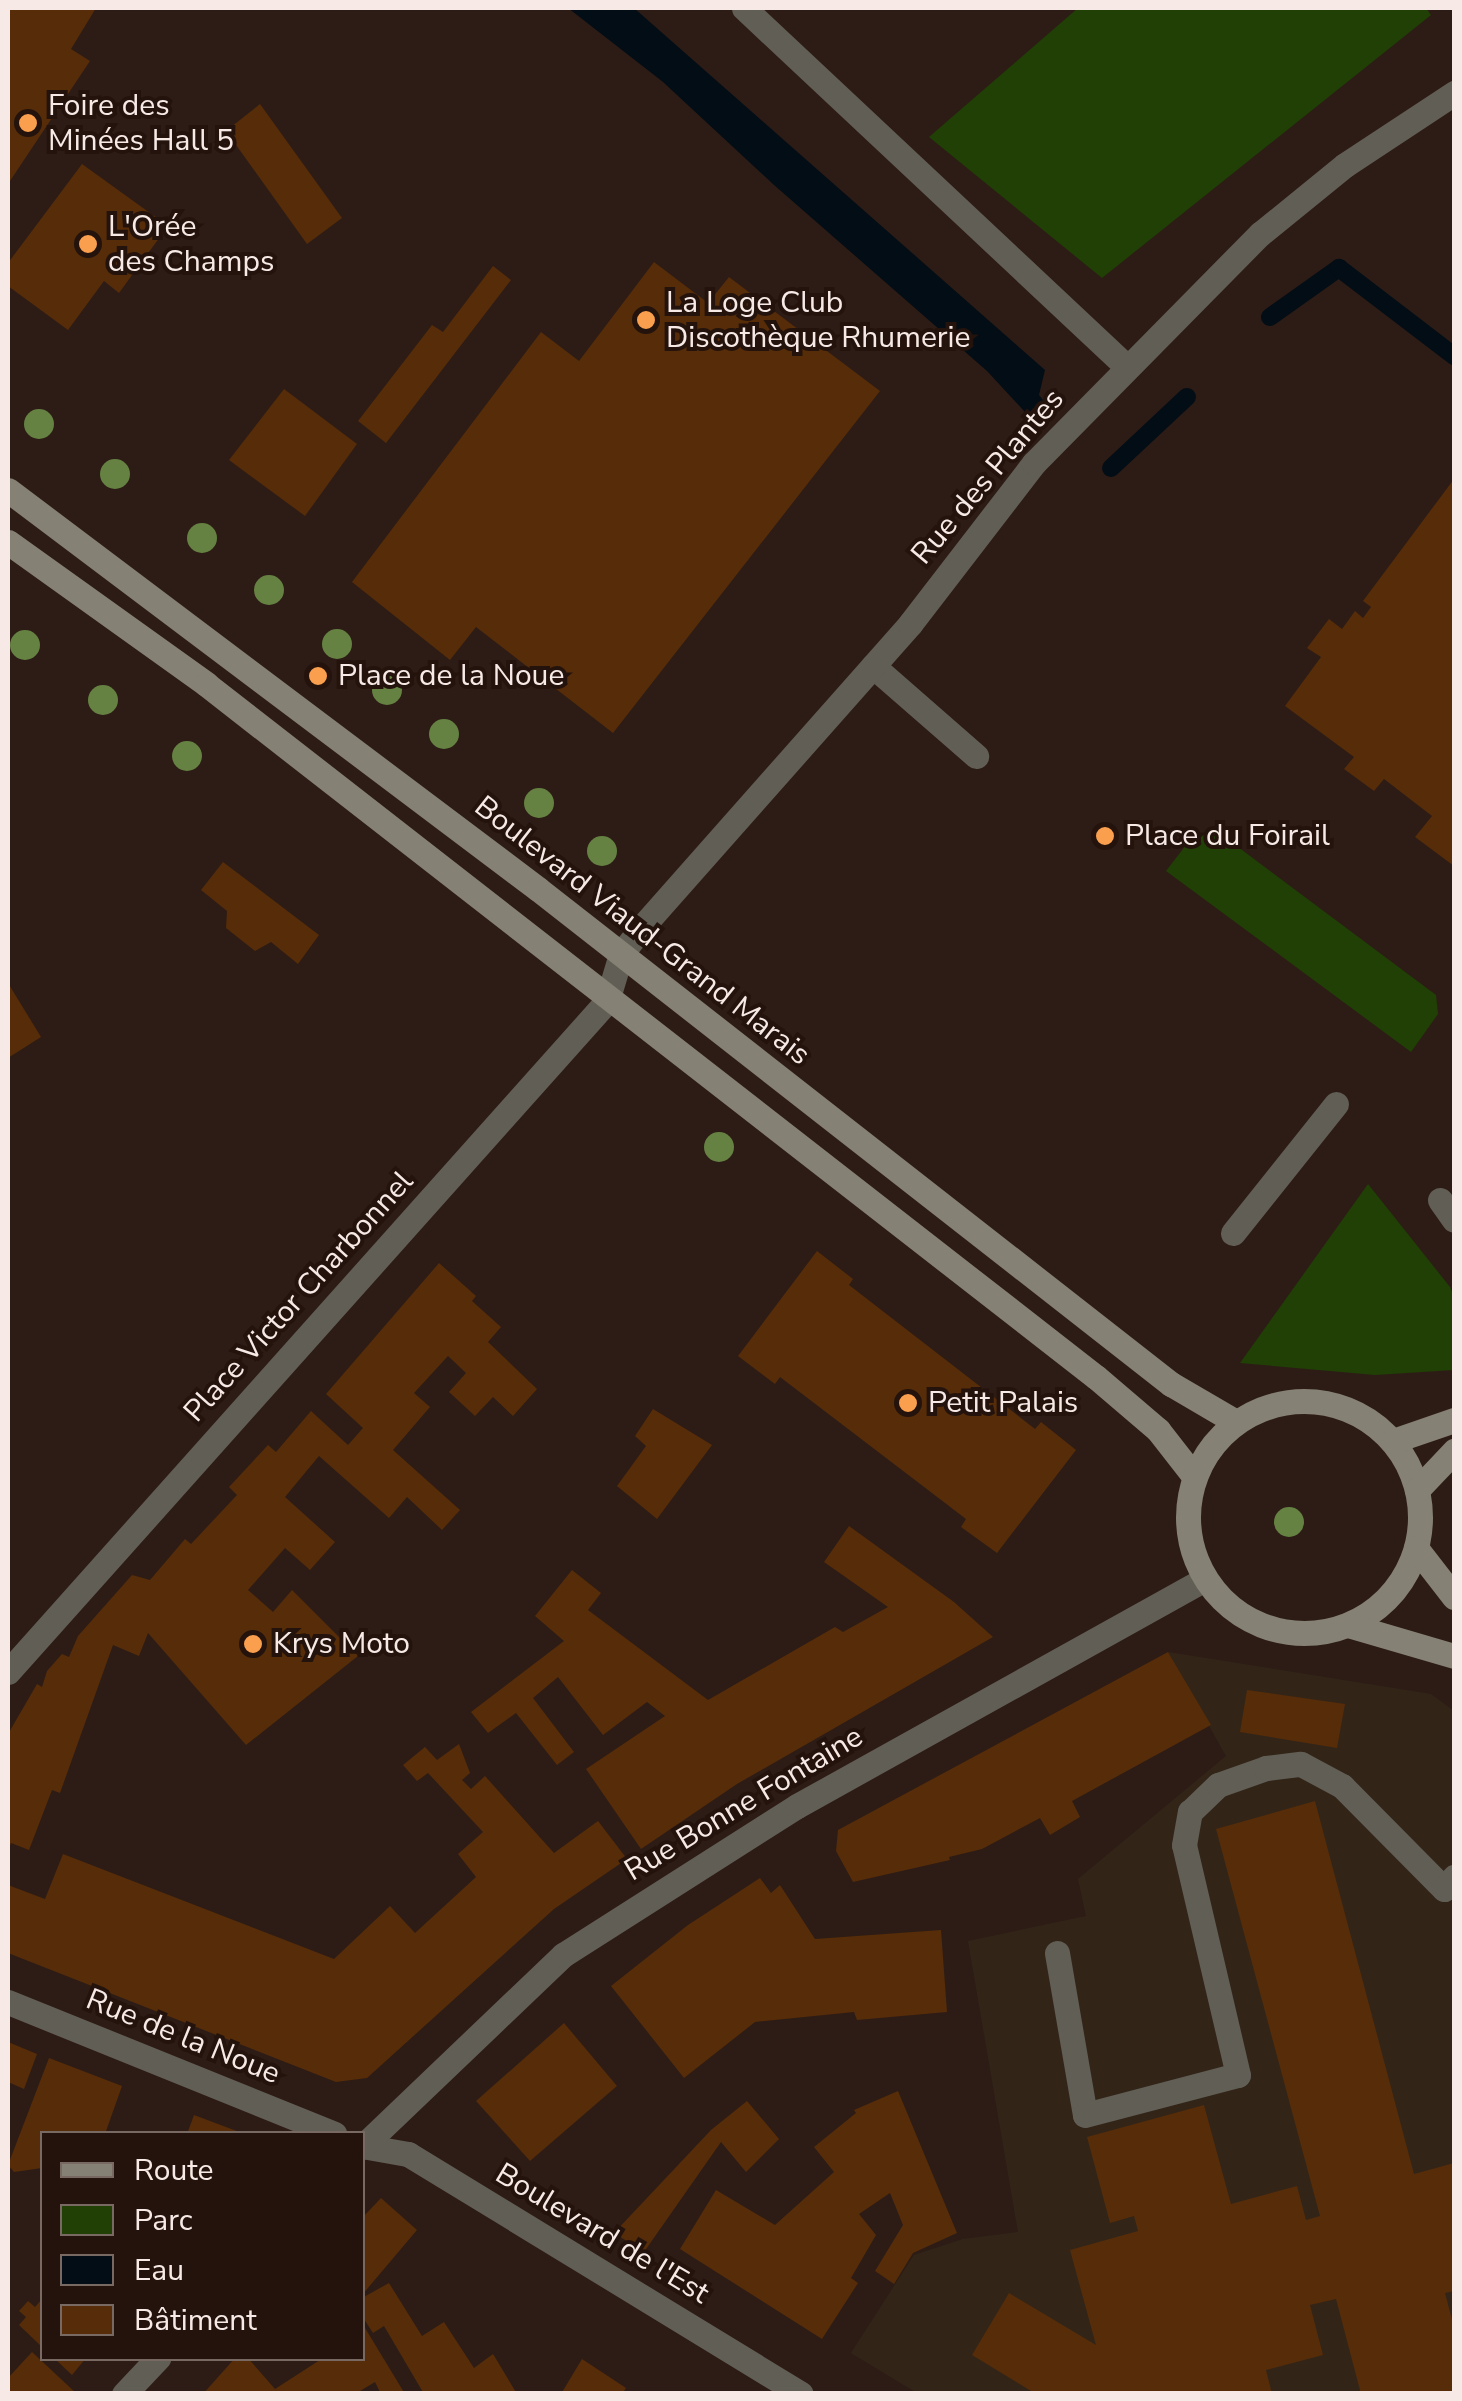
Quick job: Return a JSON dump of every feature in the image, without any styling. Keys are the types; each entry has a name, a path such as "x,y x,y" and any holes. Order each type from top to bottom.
{"main road":[{"name":"Boulevard Viaud-Grand Marais","path":"8,490 621,954 1171,1384 1236,1422"},
{"path":"8,542 206,684 607,1001 1096,1376 1158,1430 1194,1476"},
{"path":"1300,1401 1334,1404 1366,1418 1393,1441 1417,1490 1420,1519 1416,1548 1402,1580 1378,1606 1348,1624 1317,1633 1268,1626 1226,1604 1205,1579 1191,1546 1187,1511 1194,1476 1211,1446 1236,1422 1267,1406 1300,1401"},
{"path":"1393,1441 1454,1420"},
{"path":"1417,1490 1454,1451"},
{"path":"1416,1548 1454,1598"},
{"path":"1348,1624 1454,1656"}],"street":[{"path":"744,8 1127,367"},
{"name":"Rue des Plantes","path":"621,954 873,666 1034,463 1260,234 1345,165 1454,93"},
{"path":"873,666 976,756"},
{"name":"Place Victor Charbonnel","path":"8,1672 607,1001 621,954"},
{"path":"1233,1233 1336,1104"},
{"name":"Rue Bonne Fontaine","path":"365,2145 563,1955 797,1806 1205,1579"},
{"path":"1057,1953 1085,2115 1238,2075 1184,1845 1190,1812 1218,1785 1266,1768 1301,1764 1342,1786 1444,1889 1454,1876"},
{"name":"Rue de la Noue","path":"8,2002 327,2131"},
{"name":"Boulevard de l'Est","path":"365,2147 408,2154 801,2394"},
{"path":"124,2394 155,2361"}],"shaded area":[{"path":"1168,1652 1431,1694 1454,1711 1454,2393 917,2393 851,2353 914,2255 963,2239 1018,2232 968,1941 1086,1916 1078,1879 1226,1756"}],"green space":[{"path":"1078,8 1426,8 1431,15 1102,278 929,137"},
{"path":"1218,832 1436,995 1438,1014 1411,1052 1166,871 1193,836"},
{"path":"1368,1184 1450,1287 1454,1297 1454,1370 1375,1375 1240,1363"}],"water":[{"path":"568,8 634,8 1045,370 1039,395 1051,410 1037,425 987,371 663,82"}],"building":[{"name":"Foire des Minées Hall 5","path":"8,8 96,8 71,49 90,61 8,184"},
{"path":"260,104 342,218 307,244 226,131"},
{"name":"L'Orée des Champs","path":"82,164 168,226 119,293 104,281 68,330 8,286 8,263"},
{"path":"654,262 708,303 729,277 880,391 613,733 476,627 450,660 352,582 541,332 579,361"},
{"path":"493,266 511,280 386,443 358,421 432,325 443,332"},
{"path":"284,389 357,444 305,516 229,460"},
{"path":"1454,479 1454,866 1415,837 1432,816 1384,779 1374,791 1344,769 1354,757 1285,706 1321,657 1307,648 1329,619 1342,629 1355,611 1363,618 1371,607 1363,601"},
{"path":"223,862 319,935 298,964 271,942 255,951 226,928 227,911 201,890"},
{"path":"8,983 41,1037 8,1058"},
{"name":"Petit Palais","path":"817,1251 853,1279 849,1285 1035,1429 1041,1422 1076,1450 997,1553 961,1527 966,1519 780,1377 775,1384 738,1356"},
{"path":"439,1263 476,1296 472,1301 501,1327 488,1342 537,1389 513,1416 493,1397 475,1416 449,1392 466,1373 448,1356 414,1393 430,1407 393,1450 460,1510 442,1530 407,1497 389,1518 319,1456 285,1497 335,1542 310,1570 285,1548 248,1590 273,1612 292,1590 358,1656 246,1745 148,1633 139,1656 113,1645 60,1793 52,1790 29,1850 11,1843 8,1851 8,1734 37,1684 42,1687 47,1671 62,1654 69,1657 78,1636 132,1575 150,1580 185,1539 191,1544 237,1495 229,1487 268,1445 276,1452 311,1411 348,1445 363,1428 326,1394"},
{"path":"653,1409 712,1445 657,1519 617,1486 646,1446 635,1436"},
{"path":"849,1526 954,1602 993,1637 737,1784 641,1849 586,1769 665,1716 647,1702 603,1735 558,1677 533,1698 574,1752 557,1765 516,1713 488,1733 471,1712 564,1641 535,1616 572,1570 601,1593 588,1610 708,1700 835,1627 843,1632 888,1607 824,1562"},
{"path":"1168,1652 1211,1725 1072,1801 1080,1817 1050,1835 1040,1818 982,1849 949,1857 950,1860 853,1882 836,1851 838,1830"},
{"path":"1247,1690 1345,1704 1337,1748 1240,1732"},
{"path":"459,1744 470,1773 462,1780 471,1789 485,1776 554,1853 598,1821 627,1859 554,1909 367,2078 336,2082 8,1953 8,1885 45,1899 63,1854 334,1959 390,1906 415,1933 476,1877 458,1854 483,1832 428,1773 417,1781 403,1765 425,1747 437,1760"},
{"path":"1315,1801 1414,2174 1454,2163 1454,2291 1445,2293 1454,2327 1454,2394 1361,2394 1336,2299 1310,2305 1323,2355 1266,2370 1272,2394 1036,2394 972,2355 1009,2293 1096,2345 1070,2250 1138,2231 1134,2216 1110,2223 1087,2137 1204,2105 1231,2204 1297,2186 1306,2220 1320,2216 1216,1829"},
{"path":"760,1878 771,1893 780,1885 815,1939 941,1930 947,2012 857,2020 854,2012 755,2022 684,2078 611,1986 688,1925"},
{"path":"564,2023 617,2086 530,2161 476,2101"},
{"path":"8,2042 37,2054 24,2089 8,2082"},
{"path":"49,2058 122,2086 106,2131 40,2131 40,2168 14,2172 8,2165"},
{"path":"898,2091 957,2233 913,2253 894,2284 875,2271 903,2225 890,2193 859,2214 876,2235 851,2278 858,2283 822,2339 680,2249 716,2190 775,2225 834,2172 814,2147 856,2113 854,2110"},
{"path":"747,2101 779,2139 746,2172 721,2142 644,2252 614,2233 711,2130"},
{"path":"194,2115 237,2131 188,2131"},
{"path":"381,2198 417,2230 365,2291 365,2215"},
{"path":"389,2283 422,2336 444,2322 474,2368 493,2354 517,2394 424,2394 384,2326 373,2333 365,2321 365,2296"},
{"path":"28,2301 35,2307 40,2301 40,2345 19,2325 26,2317 19,2311"},
{"path":"365,2328 405,2394 381,2394 375,2382 355,2394 203,2394 232,2361 251,2361 275,2389 318,2361 365,2361"},
{"path":"32,2352 77,2394 8,2394 8,2378"},
{"path":"582,2359 626,2388 622,2394 561,2394"},
{"path":"57,2361 84,2361 72,2375"}],"waterway":[{"path":"1270,317 1339,268 1454,356"},
{"path":"1111,468 1187,397"}],"place":[{"name":"Foire des Minées Hall 5","path":"28,123"},
{"name":"L'Orée des Champs","path":"88,244"},
{"name":"La Loge Club Discothèque Rhumerie","path":"646,320"},
{"name":"Place de la Noue","path":"318,676"},
{"name":"Place du Foirail","path":"1105,836"},
{"name":"Petit Palais","path":"908,1403"},
{"name":"Krys Moto","path":"253,1644"}]}
